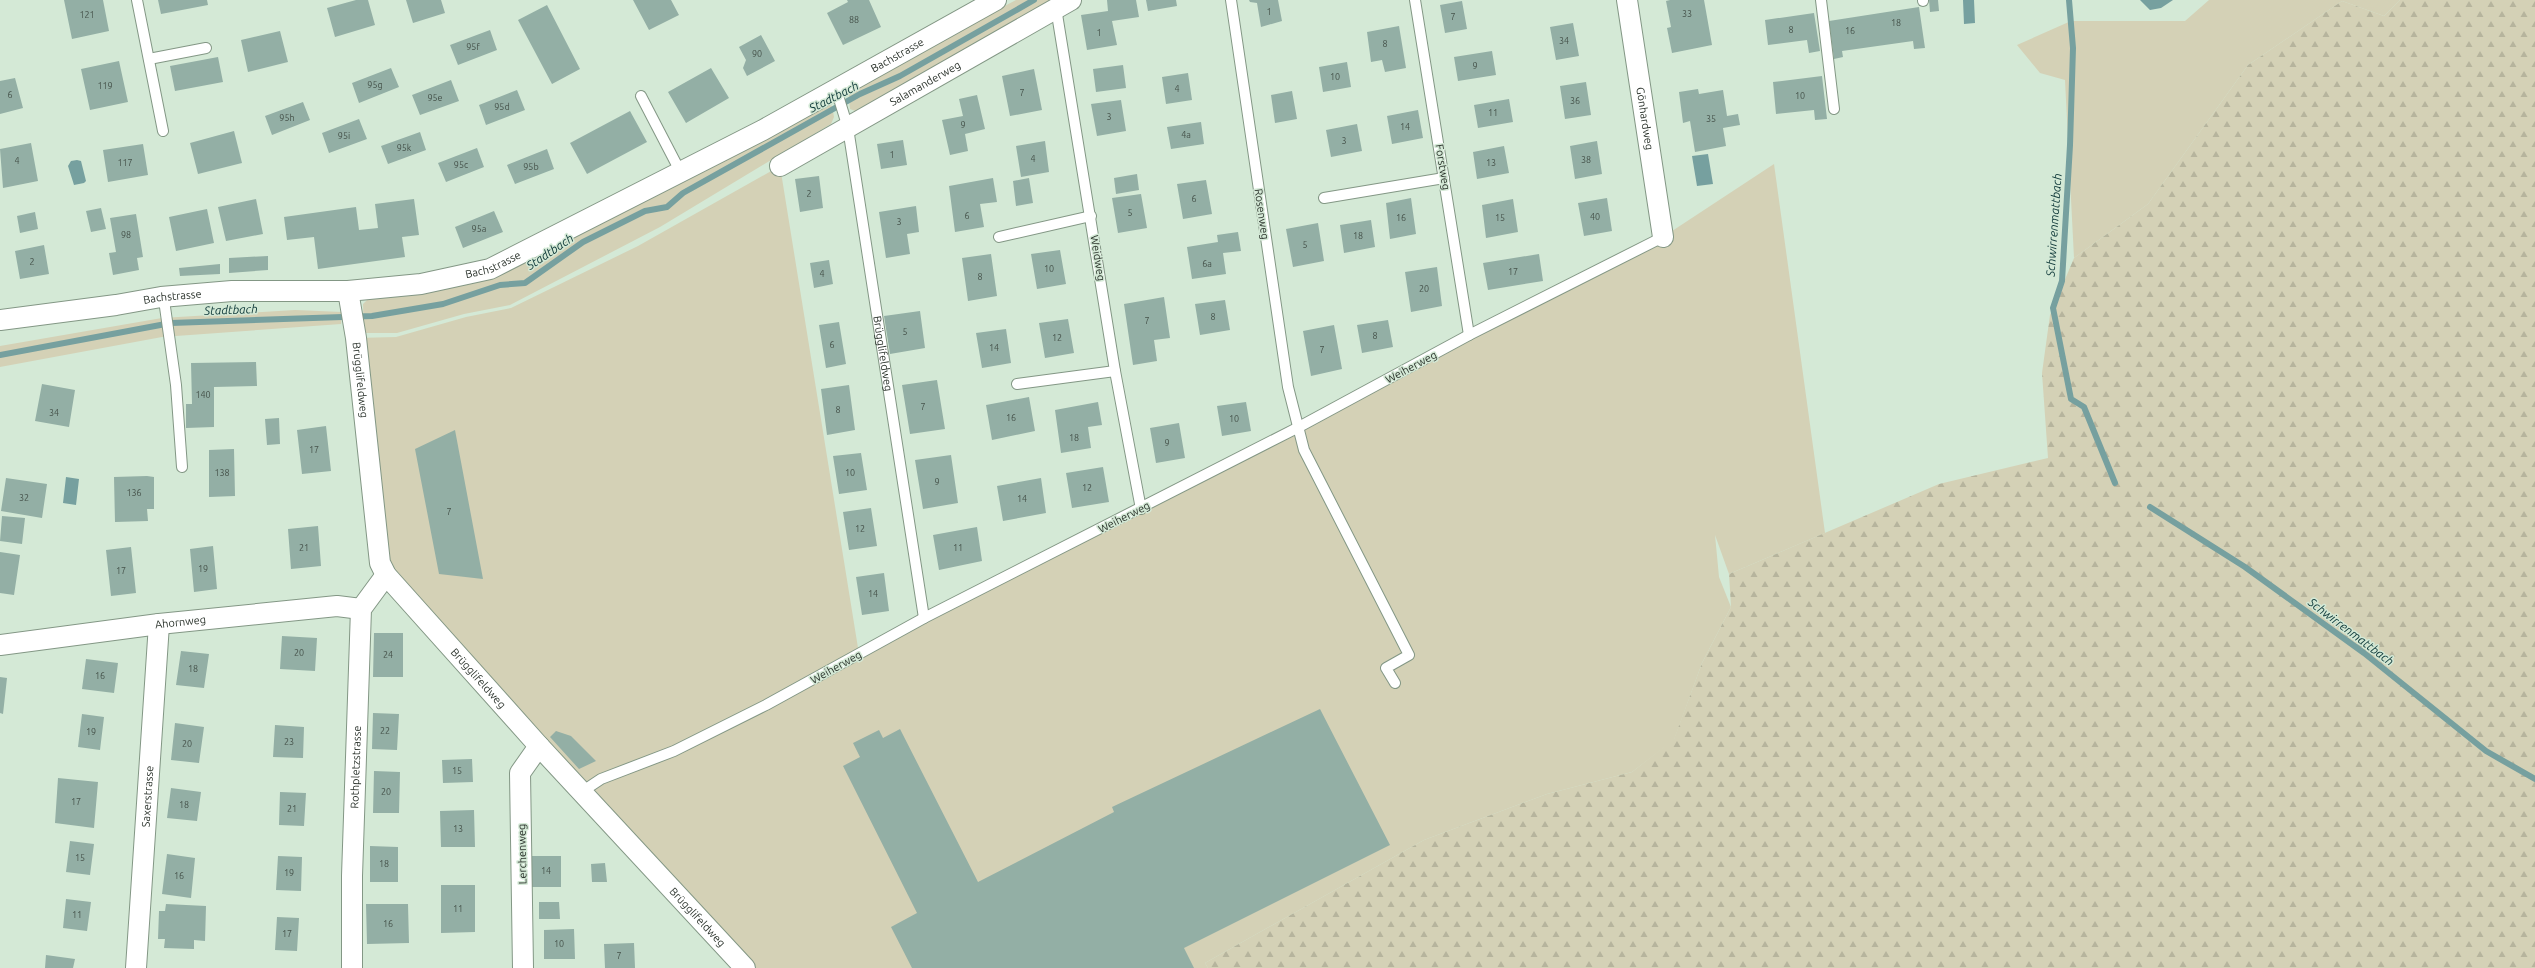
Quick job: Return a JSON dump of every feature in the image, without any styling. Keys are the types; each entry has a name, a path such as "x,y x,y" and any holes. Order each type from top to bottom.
{"street":[{"name":"Bachstrasse","path":"0,320 116,306 164,305 232,292 348,291 421,284 490,268 681,173 837,92 996,0"},
{"name":"Gönhardweg","path":"1627,0 1662,237"},
{"name":"Salamanderweg","path":"780,166 847,123 1064,4"},
{"name":"Brügglifeldweg","path":"348,291 354,323 380,563 386,575 539,746 745,968"},
{"path":"362,609 386,575"},
{"name":"Ahornweg","path":"0,645 159,624 337,606 362,609"},
{"name":"Rothpletzstrasse","path":"352,968 352,868 362,609"},
{"name":"Saxerstrasse","path":"136,968 159,624"},
{"name":"Lerchenweg","path":"523,968 520,773 539,746"}],"lane":[{"path":"137,0 163,131"},
{"name":"Rosenweg","path":"1231,0 1288,387 1297,428 1304,450 1409,655 1386,668 1395,683"},
{"name":"Forstweg","path":"1415,0 1468,335"},
{"path":"1821,0 1834,109"},
{"name":"Weidweg","path":"1064,4 1091,216 1115,372 1141,509"},
{"path":"149,60 206,48"},
{"name":"Brügglifeldweg","path":"837,92 847,123 924,618"},
{"path":"641,96 681,173"},
{"path":"1324,198 1444,178"},
{"path":"1000,237 1091,216"},
{"name":"Weiherweg","path":"582,791 601,780 674,752 734,722 924,618 1141,509 1297,428 1468,335 1662,237"},
{"path":"164,305 176,384 182,467"},
{"path":"1017,384 1115,372"}],"green space":[{"path":"1016,0 1060,0 858,112 850,109 848,89"},
{"path":"2209,0 2400,0 2384,16 2342,1 2248,65 2148,204 2074,258 2065,80 2040,73 2017,45 2071,21 2185,21"},
{"path":"2400,0 2535,0 2535,968 1208,968 1205,963 1424,840 1547,794 1632,772 1674,739 1702,663 1731,607 1729,574 1939,484 2048,458 2042,373 2050,315 2074,258 2148,204 2248,65 2342,1 2384,16"},
{"path":"824,102 832,106 834,117 831,124 660,227 510,305 464,314 397,333 364,333 363,304 369,298 495,275 551,250"},
{"path":"1774,164 1825,533 1729,574 1715,535 1719,577 1731,607 1702,663 1674,740 1632,772 1547,794 1424,840 1205,963 1208,968 745,968 386,575 356,338 396,337 466,317 511,308 638,246 780,166 859,654 1663,237"},
{"path":"295,310 342,312 341,324 162,337 0,367 0,346 162,318"}],"water":[{"path":"1963,0 1974,0 1975,23 1964,24"},
{"path":"2140,0 2173,0 2161,8 2150,10"},
{"path":"1708,154 1713,184 1697,186 1692,156"},
{"path":"71,161 81,161 86,181 84,183 74,185 68,166"},
{"path":"66,477 79,479 76,505 63,503"}],"building":[{"path":"64,0 103,0 109,31 72,39"},
{"path":"158,0 207,0 208,5 161,14"},
{"path":"356,0 368,0 375,25 335,37 327,8"},
{"path":"406,0 441,0 445,13 413,23"},
{"path":"633,0 671,0 679,15 649,30"},
{"path":"847,0 869,0 881,27 843,45 827,13 848,2"},
{"path":"1107,0 1136,0 1139,17 1112,21 1117,45 1087,50 1081,15 1108,11"},
{"path":"1146,0 1176,0 1177,6 1148,11"},
{"path":"1249,0 1278,0 1282,21 1261,27 1257,3 1250,2"},
{"path":"1704,0 1712,45 1672,53 1667,28 1671,27 1666,1"},
{"path":"1929,0 1938,0 1939,11 1930,12"},
{"path":"1462,1 1467,29 1445,33 1440,5"},
{"path":"547,5 580,69 552,84 518,20"},
{"path":"1919,7 1925,48 1914,49 1913,41 1842,51 1843,57 1834,59 1829,21"},
{"path":"1814,13 1820,51 1809,53 1807,40 1768,45 1765,20"},
{"path":"1573,23 1579,56 1556,60 1550,27"},
{"path":"1399,26 1406,68 1385,72 1382,60 1371,62 1367,32"},
{"path":"490,30 497,50 458,65 450,45"},
{"path":"280,31 288,62 248,72 241,40"},
{"path":"761,35 775,61 747,76 743,68 746,60 739,47"},
{"path":"1492,51 1496,75 1458,81 1454,57"},
{"path":"218,57 223,82 175,91 170,66"},
{"path":"119,61 128,102 90,110 81,69"},
{"path":"1347,62 1351,87 1323,92 1319,67"},
{"path":"1123,65 1126,88 1096,92 1093,69"},
{"path":"391,68 399,87 359,103 352,83"},
{"path":"711,68 729,98 686,123 668,92"},
{"path":"1034,69 1042,110 1010,116 1002,76"},
{"path":"1188,73 1192,100 1166,104 1162,77"},
{"path":"1822,76 1827,119 1815,120 1814,110 1776,114 1773,82"},
{"path":"15,78 23,108 0,114 0,81"},
{"path":"451,80 459,101 420,115 412,95"},
{"path":"1586,82 1591,115 1565,119 1560,86"},
{"path":"1698,89 1699,94 1723,90 1727,116 1738,114 1740,125 1723,128 1726,146 1695,152 1690,121 1683,123 1679,92"},
{"path":"517,90 525,110 486,125 479,105"},
{"path":"1292,91 1297,119 1275,123 1271,95"},
{"path":"977,95 985,129 965,134 968,151 950,155 942,120 963,116 959,99"},
{"path":"1509,99 1513,122 1478,128 1474,105"},
{"path":"1121,100 1126,131 1097,136 1091,104"},
{"path":"303,102 310,120 272,135 265,116"},
{"path":"1418,110 1423,138 1392,144 1387,116"},
{"path":"630,111 647,142 587,174 570,143"},
{"path":"359,119 367,139 329,153 322,133"},
{"path":"1201,122 1204,144 1171,149 1167,127"},
{"path":"1357,124 1362,151 1331,157 1326,130"},
{"path":"234,131 242,163 198,174 190,143"},
{"path":"420,132 426,150 388,164 381,146"},
{"path":"903,140 907,165 881,169 877,144"},
{"path":"1045,141 1049,172 1021,177 1016,146"},
{"path":"1597,141 1602,174 1575,179 1570,146"},
{"path":"31,143 38,181 3,188 0,149"},
{"path":"143,144 148,175 108,182 103,150"},
{"path":"1504,146 1509,173 1477,179 1473,152"},
{"path":"477,148 484,167 446,182 438,163"},
{"path":"547,149 554,169 515,184 507,165"},
{"path":"1137,174 1139,190 1116,194 1114,178"},
{"path":"819,176 823,208 800,212 795,179"},
{"path":"993,178 997,202 980,204 984,227 955,232 949,186"},
{"path":"1029,178 1033,203 1016,206 1013,181"},
{"path":"1206,180 1212,214 1183,219 1177,184"},
{"path":"1141,194 1147,228 1118,233 1112,198"},
{"path":"1411,198 1416,234 1390,239 1386,203"},
{"path":"1607,198 1612,231 1584,236 1578,203"},
{"path":"256,199 263,234 226,241 218,207"},
{"path":"414,199 419,235 402,237 405,257 318,269 314,237 287,240 284,217 356,207 359,230 378,228 375,204"},
{"path":"1513,199 1518,232 1486,238 1482,205"},
{"path":"916,206 919,232 907,234 910,254 886,258 879,212"},
{"path":"101,208 106,229 91,232 86,211"},
{"path":"207,209 214,243 176,251 169,217"},
{"path":"494,211 503,232 463,248 455,227"},
{"path":"35,212 38,229 20,233 17,216"},
{"path":"136,214 143,257 137,258 139,270 113,275 109,253 116,252 110,218"},
{"path":"1371,220 1375,247 1344,253 1340,225"},
{"path":"1318,223 1324,261 1293,267 1286,229"},
{"path":"1238,232 1241,251 1223,253 1226,274 1192,279 1187,247 1218,242 1217,235"},
{"path":"44,245 49,274 20,279 15,251"},
{"path":"1060,250 1066,284 1037,289 1031,254"},
{"path":"991,254 997,296 968,301 962,258"},
{"path":"1539,254 1543,281 1488,290 1483,263"},
{"path":"268,256 268,270 229,273 229,258"},
{"path":"829,260 833,284 814,288 810,263"},
{"path":"220,264 220,274 180,276 179,268"},
{"path":"1437,267 1442,306 1411,312 1405,272"},
{"path":"1164,297 1170,338 1154,340 1157,361 1133,365 1124,304"},
{"path":"1225,300 1230,330 1200,335 1195,304"},
{"path":"920,311 925,348 890,354 884,316"},
{"path":"1068,319 1074,353 1045,358 1039,323"},
{"path":"1388,320 1393,347 1362,353 1357,325"},
{"path":"839,322 846,364 826,368 819,325"},
{"path":"1334,325 1342,369 1311,376 1303,331"},
{"path":"1006,329 1011,363 982,368 976,333"},
{"path":"256,362 257,386 214,387 214,427 186,428 186,404 192,404 191,363"},
{"path":"937,380 945,429 910,434 902,385"},
{"path":"42,384 75,390 69,427 35,421"},
{"path":"849,385 855,430 827,435 821,389"},
{"path":"1029,397 1035,431 992,440 986,405"},
{"path":"1098,402 1102,425 1088,427 1091,448 1061,453 1055,410"},
{"path":"1246,402 1251,431 1222,436 1217,406"},
{"path":"279,418 280,444 267,445 265,419"},
{"path":"1179,423 1185,458 1156,463 1150,428"},
{"path":"326,426 331,471 302,474 297,430"},
{"path":"455,430 483,579 439,574 415,449"},
{"path":"234,449 235,496 209,497 209,450"},
{"path":"861,453 867,490 839,494 833,456"},
{"path":"951,455 958,503 923,509 915,460"},
{"path":"1103,467 1109,502 1072,508 1066,473"},
{"path":"114,477 154,477 154,509 147,509 148,521 115,522"},
{"path":"6,478 47,484 42,518 1,511"},
{"path":"1041,478 1046,513 1003,521 997,486"},
{"path":"871,508 877,546 849,550 843,512"},
{"path":"2,516 25,518 22,544 0,541"},
{"path":"318,526 321,566 291,569 288,529"},
{"path":"977,527 982,561 939,570 933,535"},
{"path":"213,546 217,589 194,592 190,549"},
{"path":"131,547 136,593 111,596 106,550"},
{"path":"0,552 20,555 14,595 0,593"},
{"path":"884,573 889,611 862,615 856,577"},
{"path":"374,633 403,633 403,677 373,677"},
{"path":"282,636 317,638 315,671 280,669"},
{"path":"181,651 209,654 204,688 176,685"},
{"path":"86,659 118,663 114,693 82,689"},
{"path":"0,677 7,678 3,714 0,713"},
{"path":"1320,709 1390,845 1184,948 1194,968 912,968 891,927 917,913 843,766 860,757 853,743 879,730 883,738 900,729 978,882 1114,812 1112,807"},
{"path":"373,713 399,714 397,750 372,749"},
{"path":"82,714 104,717 100,750 78,747"},
{"path":"175,723 204,727 199,763 171,760"},
{"path":"275,725 304,727 303,758 273,757"},
{"path":"556,731 571,736 596,761 579,769 550,737"},
{"path":"472,759 473,782 443,783 442,760"},
{"path":"374,771 400,772 399,813 373,813"},
{"path":"58,778 98,782 94,828 55,823"},
{"path":"171,788 201,792 197,821 167,818"},
{"path":"280,792 306,793 304,826 279,825"},
{"path":"474,810 475,847 441,847 440,811"},
{"path":"70,841 94,844 90,875 66,872"},
{"path":"370,846 398,847 398,882 370,882"},
{"path":"167,854 195,858 191,898 162,894"},
{"path":"278,856 302,857 301,891 276,890"},
{"path":"531,856 561,856 561,887 531,887"},
{"path":"605,863 607,882 592,882 591,864"},
{"path":"441,885 475,885 475,932 441,933"},
{"path":"66,899 91,902 87,931 63,928"},
{"path":"539,902 559,902 560,919 539,919"},
{"path":"166,904 206,906 205,941 194,940 194,949 164,948 165,939 158,939 159,911 165,911"},
{"path":"366,904 408,904 409,943 367,944"},
{"path":"277,917 299,918 297,951 275,950"},
{"path":"574,929 575,959 544,959 544,930"},
{"path":"634,943 635,968 605,968 604,944"},
{"path":"46,955 75,959 73,968 45,968"}],"waterway":[{"name":"Stadtbach","path":"0,355 171,323 372,316 443,304 500,285 525,283 583,242 645,211 667,207 683,193 860,94 900,76 1034,0"},
{"name":"Schwirrenmattbach","path":"2069,0 2073,48 2070,145 2062,281 2053,308 2071,399 2084,407 2115,483"},
{"name":"Schwirrenmattbach","path":"2150,507 2245,567 2364,653 2486,751 2535,779"}]}
